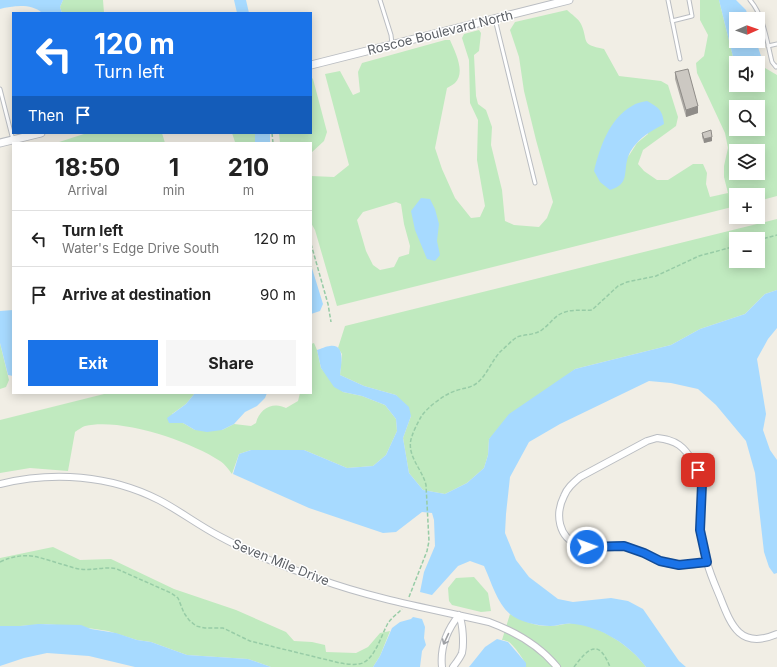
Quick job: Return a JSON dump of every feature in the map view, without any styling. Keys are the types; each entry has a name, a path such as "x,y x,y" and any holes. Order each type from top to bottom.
{"street":[{"name":"Roscoe Boulevard North","path":"312,65 569,0"},
{"path":"0,143 37,134"},
{"path":"707,562 690,565 669,564 633,548 624,546 587,547 578,544 568,539 561,528 559,513 564,496 570,486 580,477 647,441 657,438 672,441 683,448 698,470 701,478 700,530 707,562 728,618 736,630 748,637 756,639 777,634"},
{"name":"Seven Mile Drive","path":"0,484 31,478 54,476 97,479 126,486 158,500 220,537 261,556 319,579 369,595 489,622 519,635 540,650 557,667"},
{"path":"442,667 441,656 443,644 452,623 460,615 463,622 462,653 453,667"}],"lane":[{"path":"380,0 391,35 392,44"},
{"path":"668,0 680,59"},
{"path":"672,21 692,16 689,0"},
{"path":"750,0 762,21 772,62 776,67 777,66"},
{"path":"494,19 535,183"},
{"path":"768,46 777,44"},
{"path":"0,90 13,140"}],"path":[{"path":"765,238 777,235"},
{"path":"312,248 328,304 331,322"},
{"path":"0,562 28,555 37,556 80,570 110,567 128,573 178,598 184,613 196,626 205,628 223,628 250,641 340,663 360,664 365,662 379,643 388,623 407,604 430,541 425,480 412,454 410,445 412,436 421,417 427,410 445,395 453,391 471,387 478,382 492,362 517,337 537,333 562,313 575,310 592,310 618,286 627,282 656,276 699,256 729,248"},
{"path":"574,667 586,653 593,650 600,650 604,653 610,667"}],"green space":[{"path":"63,0 103,0 104,12 62,12 60,7"},
{"path":"700,0 719,0 729,41 729,48 731,48 733,56 729,56 729,92 765,92 765,68 777,75 777,196 765,199 765,188 729,188 729,208 337,306 315,230 312,225 312,176 334,177 349,165 325,74 340,71 353,95 360,92 358,72 362,63 445,40 450,40 457,56 460,73 455,83 447,88 435,148 442,169 455,198 471,218 480,217 485,206 477,160 478,120 470,103 469,60 462,38 464,34 479,30 481,33 479,51 474,55 476,96 478,104 486,110 492,127 491,145 502,190 505,221 514,225 539,227 547,218 553,202 524,91 519,57 510,30 515,22 567,10 580,22 586,41 591,45 604,49 619,76 661,81 668,85 678,117 676,126 643,150 638,164 644,171 657,180 668,180 693,164 703,164 707,173 706,184 710,197 728,193 724,177 724,166 728,148 725,133 697,73 696,63 704,56 708,35 700,20","holes":["647,101 648,134 637,143 628,157","396,202 401,204 404,224 410,246 409,254 399,257 394,267 380,270 373,265 366,251 357,220 363,212"]},
{"path":"312,78 327,132 324,141 312,152 312,142 280,142 279,134 312,134"},
{"path":"84,134 162,134 165,142 59,142"},
{"path":"232,134 255,134 255,142 235,142"},
{"path":"777,219 777,290 765,294 745,314 700,329 671,345 575,369 489,439 488,455 484,468 467,483 445,494 423,490 409,473 403,438 411,416 396,395 364,386 340,375 342,354 338,348 345,326 757,224 765,224 765,222"},
{"path":"0,343 9,380 6,387 0,389"},
{"path":"314,343 317,350 321,368 343,392 362,396 385,405 396,419 397,431 386,455 373,466 347,468 304,450 251,450 239,454 232,474 225,465 207,453 173,439 136,428 100,424 85,426 75,432 68,471 30,468 0,473 0,420 104,394 194,394 186,404 172,414 195,430 222,430 234,424 251,426 256,423 263,410 276,405 286,408 298,401 300,394 312,394 312,344"},
{"path":"53,547 80,560 111,559 174,589 236,610 286,632 294,641 312,642 325,645 326,652 356,653 368,647 380,633 390,631 380,656 373,667 271,667 248,659 187,655 151,642 137,640 108,631 46,624 0,626 0,558"},
{"path":"474,577 488,593 491,611 481,612 452,605 449,601 448,588 456,578"},
{"path":"510,614 541,626 554,626 573,623 593,627 614,638 640,659 646,667 526,667 522,658 514,647 508,642 502,640"}],"water":[{"path":"0,0 63,0 60,7 62,12 41,12 33,8 22,6 0,9"},
{"path":"234,0 246,0 249,12 237,12"},
{"path":"719,0 736,0 747,12 729,12 729,41"},
{"path":"731,48 758,48 761,56 733,56"},
{"path":"647,101 661,112 664,124 646,135 634,147 628,157 623,181 621,184 610,190 600,182 594,171 603,143 611,126 617,118 635,104"},
{"path":"255,134 270,134 270,142 255,142"},
{"path":"421,198 430,199 435,209 439,224 437,241 440,255 435,261 427,259 415,230 411,211"},
{"path":"312,268 323,304 320,311 312,314"},
{"path":"777,290 777,328 768,339 757,359 766,414 763,430 770,450 777,460 777,573 774,574 769,567 764,552 755,473 746,441 716,405 698,389 671,383 649,381 560,424 529,442 510,477 505,533 516,560 529,577 558,599 573,602 611,598 628,601 643,609 679,661 686,667 646,667 632,651 614,638 584,626 568,623 545,626 518,619 510,614 501,604 484,566 470,561 458,566 432,595 420,592 424,572 435,546 434,520 432,513 422,512 396,532 383,533 309,508 233,474 239,454 251,450 304,450 347,468 373,466 386,455 397,431 396,419 385,405 362,396 343,392 334,387 321,368 317,350 325,347 335,346 338,348 341,356 340,375 364,386 396,395 409,407 411,416 403,438 409,473 423,490 445,494 467,483 484,468 488,455 489,439 509,414 575,369 671,345 700,329 745,314 765,294"},
{"path":"12,310 12,376 8,375 0,343 0,311"},
{"path":"194,394 267,394 265,398 257,406 245,412 234,424 222,430 207,432 195,430 183,423 169,423 167,418 186,404"},
{"path":"413,617 422,619 425,627 424,638 426,645 422,651 420,667 373,667 380,656 392,628 400,622"},
{"path":"38,624 81,625 91,629 116,633 137,640 151,642 187,655 248,659 271,667 135,667 89,656 47,653 24,658 0,666 0,626"},
{"path":"497,639 508,642 526,663 526,667 469,667 485,647"}],"building":[{"path":"688,69 698,106 686,110 675,72"},
{"path":"711,130 712,137 704,139 702,133"}],"route":[{"path":"587,547 624,546 633,548 669,564 690,565 707,562 700,530 702,484 698,470"}]}
